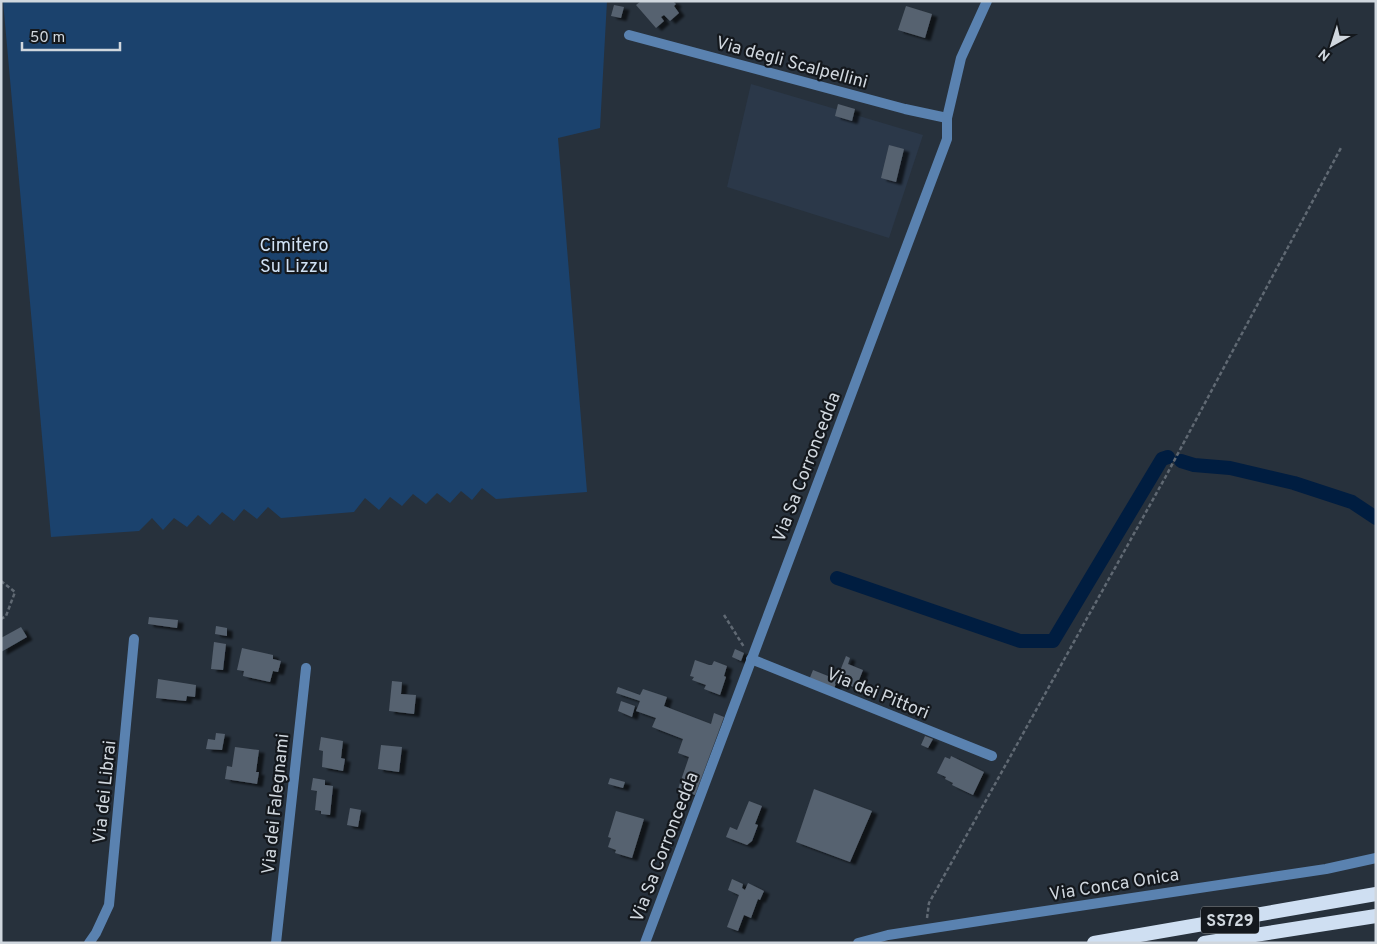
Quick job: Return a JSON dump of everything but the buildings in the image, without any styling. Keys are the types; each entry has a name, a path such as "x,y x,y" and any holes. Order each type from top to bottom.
{"highway":[{"name":"SS729","path":"1094,943 1372,894"},
{"name":"SS729","path":"1204,943 1376,916"}],"street":[{"name":"Via Sa Corroncedda","path":"645,943 943,148 946,139 947,118 961,58 987,1"},
{"name":"Via degli Scalpellini","path":"629,34 905,109 947,118"},
{"name":"Via dei Librai","path":"90,943 109,905 134,639"},
{"name":"Via dei Pittori","path":"751,659 992,756"},
{"name":"Via dei Falegnami","path":"276,943 306,668"},
{"name":"Via Conca Onica","path":"858,943 926,929 1326,869 1376,858"}],"path":[{"path":"926,929 929,903 1161,484 1342,146"},
{"path":"1,581 15,592 6,616 1,619"},
{"path":"724,615 751,659"}],"shaded area":[{"path":"751,84 923,135 889,238 727,187"}],"green space":[{"name":"Cimitero Su Lizzu","path":"3,1 607,1 600,128 558,138 587,492 496,499 482,488 472,500 461,491 450,503 437,493 426,504 413,494 402,506 390,497 379,510 365,498 354,512 281,518 268,507 257,519 244,509 234,521 222,512 210,525 198,515 187,527 174,518 163,530 152,518 139,531 51,537"}],"waterway":[{"path":"837,578 1020,641 1053,641 1162,459 1168,457"},
{"path":"1181,461 1194,465 1230,468 1294,483 1352,502 1376,518"}]}
